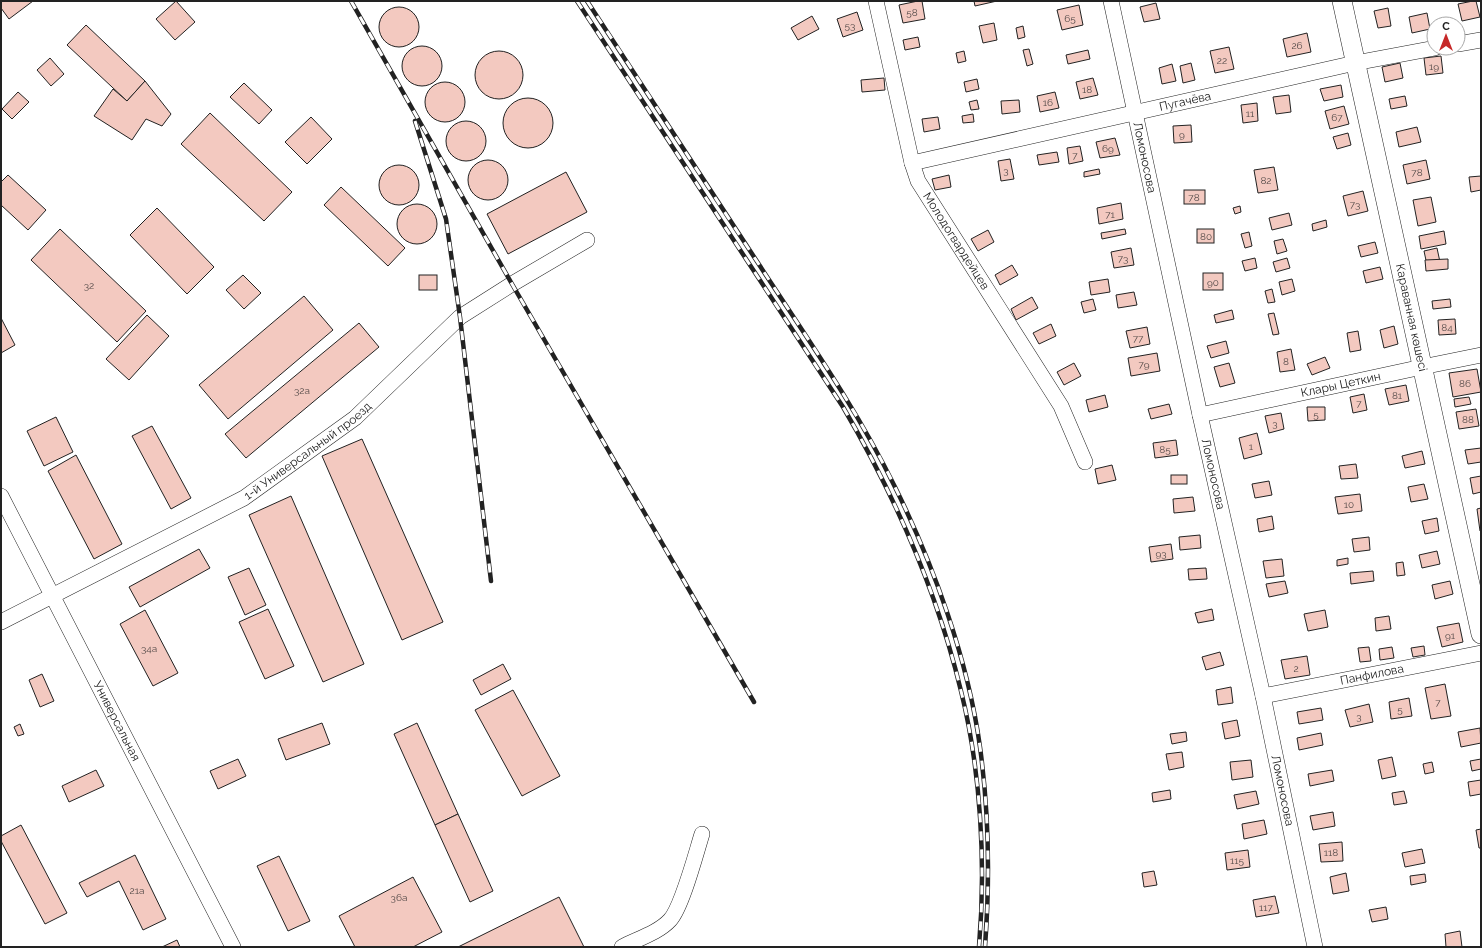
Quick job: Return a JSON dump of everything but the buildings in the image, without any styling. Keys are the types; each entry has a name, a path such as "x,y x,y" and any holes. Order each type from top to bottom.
{"main road":[{"name":"Караванная көшесі","path":"1342,1 1481,634"}],"street":[{"name":"Молодогвардейцев","path":"876,1 912,163 918,181 1061,406 1085,462"},
{"name":"Ломоносова","path":"1111,1 1200,416 1263,696 1315,947"},
{"path":"1466,43 1481,40"},
{"name":"Пугачёва","path":"912,163 1355,63 1426,50"},
{"name":"1-й Универсальный проезд","path":"1,622 244,498 356,418 460,317 587,240"},
{"name":"Клары Цеткин","path":"1200,416 1481,355"},
{"name":"Универсальная","path":"1,496 233,947"},
{"name":"Панфилова","path":"1263,696 1481,653"},
{"path":"622,947 657,929 671,919 680,903 702,834"}],"railway":[{"path":"351,1 512,284 754,702"},
{"path":"577,1 843,407 880,475 912,545 940,617 961,691 968,722 977,786 982,851 979,947"},
{"path":"587,1 848,402 895,487 923,549 948,614 975,714 983,772 987,822 988,897 985,947"},
{"path":"415,121 446,219 460,317 491,581"}]}
